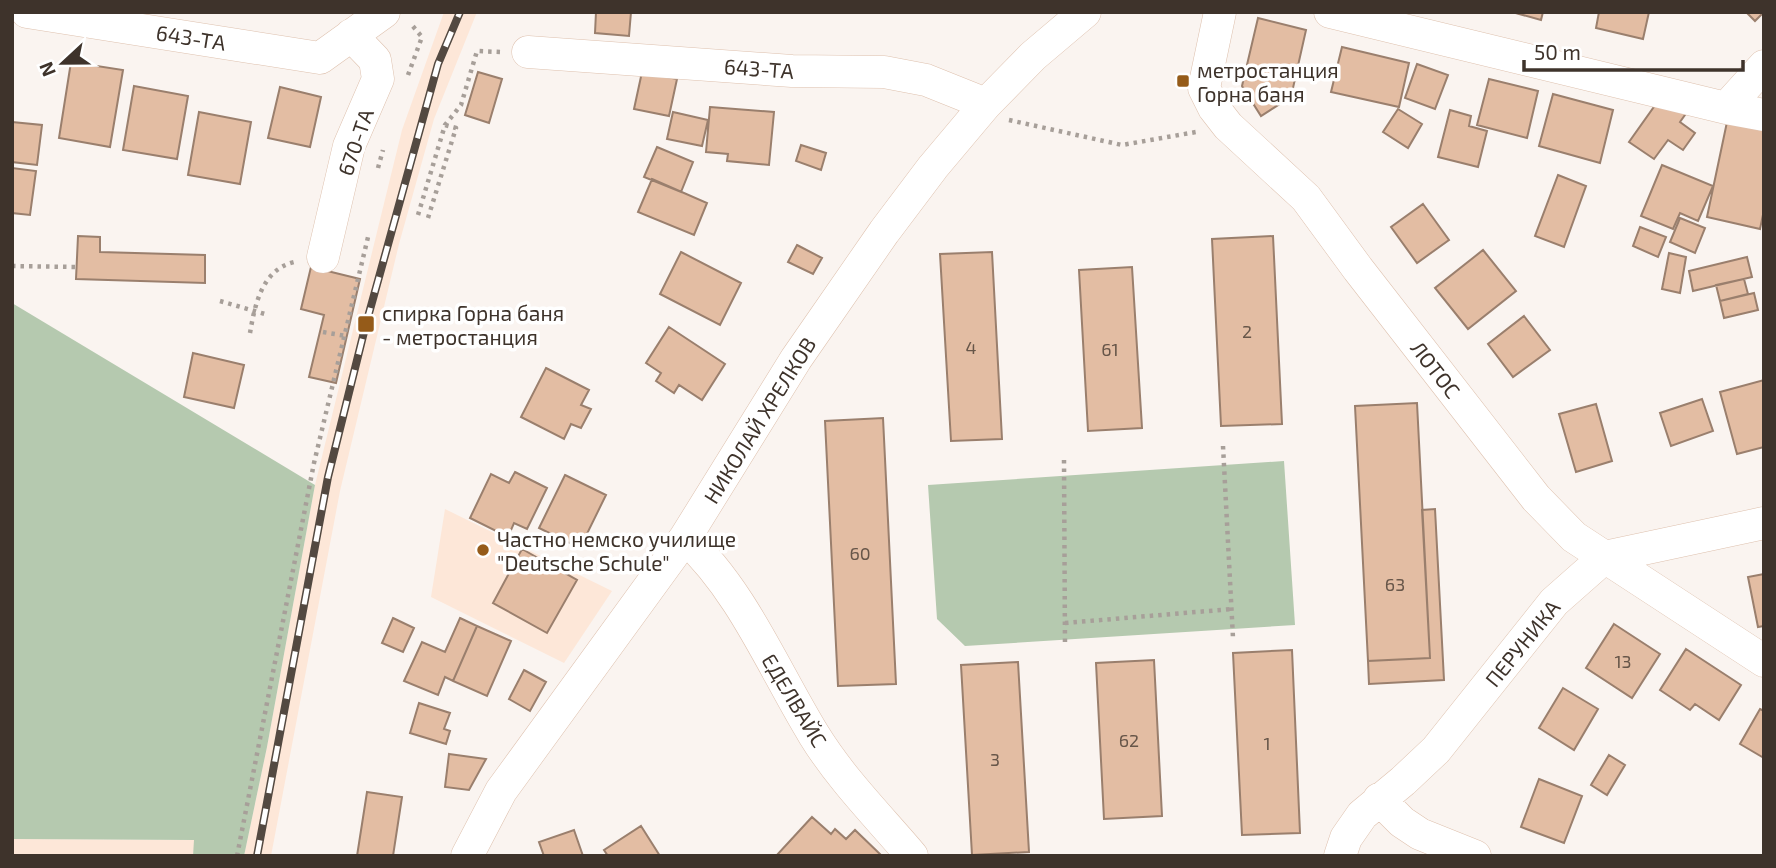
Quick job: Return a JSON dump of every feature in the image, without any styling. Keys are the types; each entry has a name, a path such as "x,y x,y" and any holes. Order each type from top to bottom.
{"street":[{"name":"643-ТА","path":"27,12 320,58 384,12"},
{"name":"НИКОЛАЙ ХРЕЛКОВ","path":"467,856 501,791 685,538 803,348 884,232 933,167 982,109 1033,56 1086,12"},
{"name":"ЛОТОС","path":"1220,12 1204,88 1214,108 1228,126 1306,198 1536,498 1574,537 1764,661"},
{"path":"1330,12 1764,115"},
{"name":"670-ТА","path":"323,257 349,146 378,79 375,60 351,35"},
{"name":"643-ТА","path":"528,52 792,71 884,72 926,80 982,109"},
{"path":"1726,108 1764,66"},
{"name":"ПЕРУНИКА","path":"1340,856 1352,827 1379,799 1436,750 1554,602 1605,557 1764,523"},
{"name":"ЕДЕЛВАЙС","path":"685,538 722,578 815,738 912,856"},
{"path":"1379,799 1402,822 1420,834 1475,856"}],"path":[{"path":"418,215 445,125 461,105 477,51 528,52"},
{"path":"982,109 1122,145 1228,126"},
{"path":"428,218 456,128 445,125"},
{"path":"376,174 384,148"},
{"path":"237,856 314,463 369,233"},
{"path":"250,333 254,310 266,281 276,268 291,262 323,257 361,270"},
{"path":"12,266 77,267"},
{"path":"220,301 265,314"},
{"path":"323,331 345,336"},
{"path":"1223,446 1233,638"},
{"path":"1064,460 1065,646"},
{"path":"1065,623 1231,609"}],"shaded area":[{"path":"444,12 477,12 434,119 399,244 340,491 271,856 244,856 267,747 315,485 402,130"},
{"name":"Частно немско училище \"Deutsche Schule\"","path":"445,509 612,591 564,663 431,597"},
{"path":"12,839 195,840 193,856 12,856"}],"green space":[{"path":"12,303 315,485 267,747 244,856 193,856 194,840 12,839"},
{"path":"1284,461 1295,625 965,646 937,619 928,485"}],"building":[{"path":"596,12 631,12 629,36 595,33"},
{"path":"1512,12 1543,12 1541,20"},
{"path":"1599,12 1649,12 1643,39 1596,28"},
{"path":"1746,12 1764,12 1755,21"},
{"path":"1258,18 1306,30 1291,97 1261,116 1242,86"},
{"path":"1342,47 1409,63 1399,107 1331,92"},
{"path":"71,62 123,70 110,147 59,138"},
{"path":"1417,64 1448,75 1435,109 1405,98"},
{"path":"478,72 502,79 489,123 465,115"},
{"path":"642,72 677,79 669,116 634,109"},
{"path":"1489,79 1538,91 1527,138 1477,125"},
{"path":"134,86 188,96 177,159 123,150"},
{"path":"280,87 321,97 310,147 268,138"},
{"path":"1553,94 1613,110 1600,163 1539,146"},
{"path":"1656,104 1687,112 1680,122 1695,133 1683,150 1668,140 1654,159 1629,142"},
{"path":"710,107 774,112 769,165 727,161 728,154 706,152"},
{"path":"1398,109 1422,124 1408,148 1383,132"},
{"path":"1450,110 1471,116 1469,126 1487,131 1478,167 1438,157"},
{"path":"199,112 251,122 240,184 188,175"},
{"path":"673,112 708,120 702,146 667,139"},
{"path":"12,122 42,125 37,165 12,162"},
{"path":"1727,122 1764,130 1764,210 1760,229 1707,217"},
{"path":"801,145 826,153 821,170 796,161"},
{"path":"657,147 693,162 681,192 644,177"},
{"path":"1662,165 1713,186 1698,221 1680,213 1673,229 1641,216"},
{"path":"12,168 36,171 30,215 12,213"},
{"path":"1558,175 1586,186 1564,247 1535,236"},
{"path":"652,179 707,203 694,235 638,212"},
{"path":"1423,204 1449,240 1417,263 1391,227"},
{"path":"1680,218 1705,228 1695,253 1670,242"},
{"path":"1640,227 1666,237 1658,257 1633,246"},
{"path":"78,236 100,237 100,252 205,255 205,283 76,279"},
{"path":"1273,236 1282,424 1221,426 1212,239"},
{"path":"797,245 822,258 813,274 788,262"},
{"path":"1483,250 1516,291 1468,329 1435,288"},
{"path":"681,252 741,283 720,325 660,294"},
{"path":"992,252 1002,439 951,441 940,254"},
{"path":"1669,253 1686,257 1680,293 1662,289"},
{"path":"1747,257 1752,277 1693,291 1689,271"},
{"path":"311,267 360,279 336,383 309,377 324,315 301,309"},
{"path":"1132,267 1142,428 1088,431 1079,270"},
{"path":"1744,279 1748,294 1720,301 1716,285"},
{"path":"1754,293 1758,310 1724,318 1720,301"},
{"path":"1524,316 1550,350 1513,377 1488,344"},
{"path":"669,327 725,364 702,400 679,385 674,393 656,381 661,373 646,363"},
{"path":"193,353 244,365 234,408 184,397"},
{"path":"546,368 589,390 581,405 591,409 581,428 571,424 564,439 521,417"},
{"path":"1764,380 1764,447 1737,454 1720,392"},
{"path":"1702,399 1713,431 1671,446 1660,413"},
{"path":"1417,403 1430,658 1368,661 1355,406"},
{"path":"1596,404 1612,461 1576,472 1559,414"},
{"path":"883,418 896,684 838,686 825,421"},
{"path":"515,472 547,488 527,529 514,523 508,537 470,518 491,474 509,483"},
{"path":"565,475 606,495 580,548 539,528"},
{"path":"1435,509 1444,680 1369,684 1368,661 1430,658 1422,510"},
{"path":"522,549 577,580 547,633 493,603"},
{"path":"1764,574 1764,626 1758,627 1748,577"},
{"path":"393,618 414,628 403,652 382,643"},
{"path":"460,618 477,626 453,681 445,677 438,695 404,681 422,642 445,652"},
{"path":"1614,624 1660,654 1632,698 1586,668"},
{"path":"477,626 511,641 487,696 453,681"},
{"path":"1686,649 1741,685 1719,720 1695,704 1690,710 1660,690"},
{"path":"1292,650 1300,833 1242,835 1233,653"},
{"path":"1154,660 1162,816 1104,819 1096,663"},
{"path":"1018,662 1029,852 972,855 961,665"},
{"path":"524,670 546,682 530,711 509,699"},
{"path":"1563,688 1598,709 1574,750 1539,728"},
{"path":"419,703 450,713 444,729 450,731 446,744 410,733"},
{"path":"1760,709 1764,711 1764,758 1740,744"},
{"path":"449,754 486,759 469,790 445,787"},
{"path":"1609,755 1625,765 1607,795 1591,785"},
{"path":"1539,779 1582,796 1564,843 1521,827"},
{"path":"367,792 402,797 393,856 357,856"},
{"path":"812,817 831,834 835,829 846,839 855,830 882,856 776,856"},
{"path":"641,826 660,856 608,856 604,850"},
{"path":"574,830 583,856 544,856 539,842"}],"railway":[{"path":"257,856 328,477 366,324 438,64 460,12"}],"place":[{"name":"метростанция Горна баня","path":"1183,81"},
{"name":"спирка Горна баня - метростанция","path":"366,324"},
{"name":"Частно немско училище \"Deutsche Schule\"","path":"483,550"}]}
